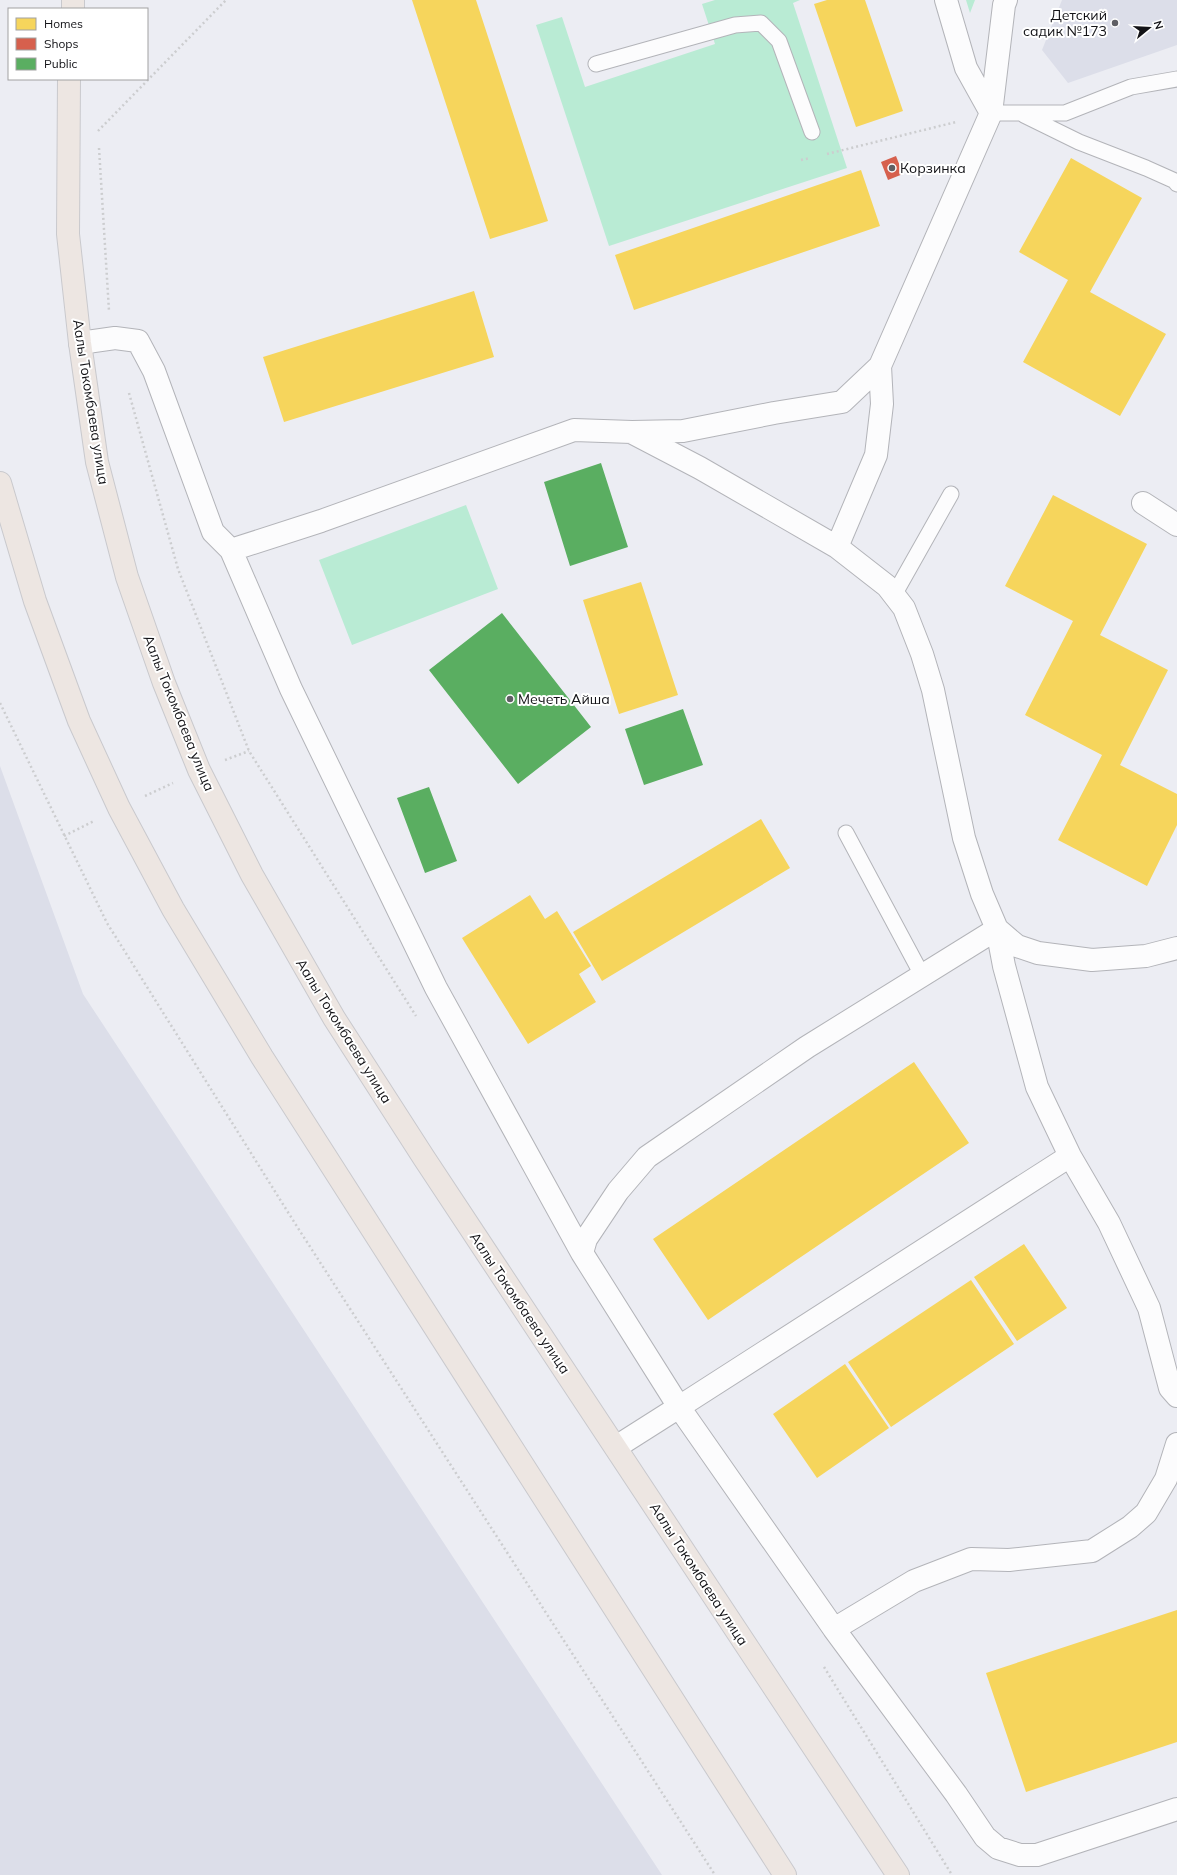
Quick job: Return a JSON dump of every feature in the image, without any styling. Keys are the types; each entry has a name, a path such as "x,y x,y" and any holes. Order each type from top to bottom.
{"main road":[{"name":"Аалы Токомбаева улица","path":"69,80 68,234 80,343 97,462 127,577 164,683 199,770 252,875 334,1018 424,1158 898,1875"},
{"path":"0,483 34,601 79,721 119,808 174,910 262,1057 785,1875"}],"street":[{"path":"946,0 966,68 991,113"},
{"path":"231,550 321,521 574,430 632,432 683,431 774,413 842,402 880,366 991,113 1006,0"},
{"path":"80,343 114,338 138,341 154,371 212,532 231,550 291,689 436,988 582,1253 679,1407 834,1629 951,1788 985,1837 998,1848 1020,1855 1037,1855 1177,1809"},
{"path":"837,547 876,455 882,404 880,366"},
{"path":"632,432 700,468 837,547 887,586 904,608 933,690 964,838 982,894 997,929 1004,966 1037,1087 1070,1156 1109,1223 1149,1308 1170,1388 1177,1396"},
{"path":"1143,503 1177,525"},
{"path":"582,1253 586,1239 618,1191 647,1157 807,1047 997,929"},
{"path":"997,929 1017,946 1038,952 1092,960 1146,956 1177,948"},
{"path":"616,1447 1070,1156"},
{"path":"834,1629 914,1581 971,1559 1010,1560 1092,1551 1130,1527 1146,1513 1166,1479 1177,1444"}],"lane":[{"path":"596,64 735,25 761,23 779,41 812,132"},
{"path":"991,113 1065,112 1131,86 1177,79"},
{"path":"1019,113 1079,142 1175,181 1177,184"},
{"path":"894,595 951,494"},
{"path":"846,833 922,975"}],"path":[{"path":"824,155 991,113"},
{"path":"801,160 816,156"},
{"path":"0,703 107,924 296,1225 715,1875"},
{"path":"64,836 199,770 249,751"}],"shaded area":[{"name":"Детский садик №173","path":"1062,0 1177,0 1177,45 1068,83 1042,50"},
{"path":"0,766 83,994 662,1875 0,1875"}],"green space":[{"path":"715,0 800,0 793,3 847,168 609,246 536,25 562,17 585,87 715,44 702,4"},
{"path":"966,0 975,0 970,13"},
{"path":"466,505 498,589 352,645 319,560"}],"building: Homes":[{"path":"412,0 476,0 548,221 490,239"},
{"path":"827,0 865,0 903,111 856,127 814,4"},
{"path":"1071,158 1142,198 1090,292 1166,334 1120,416 1023,362 1068,280 1019,252"},
{"path":"861,170 880,226 634,310 615,255"},
{"path":"474,291 494,357 284,422 263,357"},
{"path":"1053,495 1147,544 1100,635 1168,670 1120,765 1177,794 1177,825 1147,886 1058,840 1102,755 1025,715 1073,621 1005,586"},
{"path":"641,582 678,695 619,714 583,600"},
{"path":"761,819 790,868 602,981 573,932"},
{"path":"530,895 545,919 557,911 591,966 579,974 596,1002 528,1044 462,938"},
{"path":"914,1062 969,1143 708,1320 653,1239"},
{"path":"1024,1244 1067,1308 1017,1341 974,1277"},
{"path":"971,1280 1014,1344 891,1427 848,1362"},
{"path":"845,1364 889,1428 817,1478 773,1414"},
{"path":"1177,1610 1177,1742 1026,1792 986,1673"}],"building: Shops":[{"name":"Корзинка","path":"896,156 903,174 888,180 881,162"}],"building: Public":[{"path":"601,463 628,547 570,566 544,482"},
{"name":"Мечеть Айша","path":"502,613 591,727 518,784 429,670"},
{"path":"683,709 703,765 644,785 625,729"},
{"path":"429,787 457,861 425,873 397,798"}],"place":[{"name":"Детский садик №173","path":"1115,23"},
{"name":"Корзинка","path":"892,168"},
{"name":"Мечеть Айша","path":"510,699"}]}
